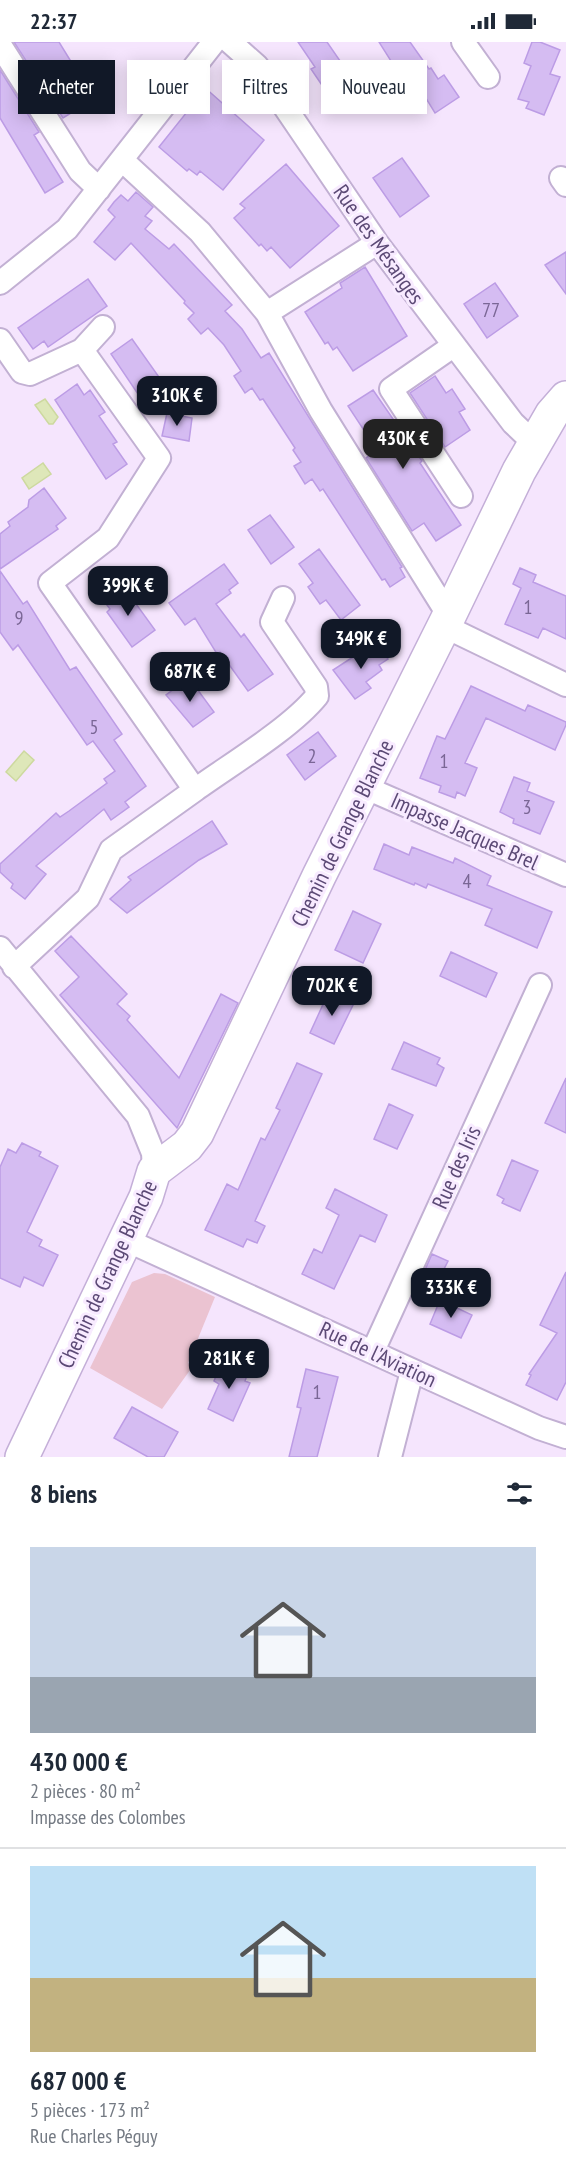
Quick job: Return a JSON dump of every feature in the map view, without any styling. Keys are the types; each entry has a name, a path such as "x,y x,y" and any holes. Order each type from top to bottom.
{"street":[{"path":"0,283 67,230 214,42"},
{"name":"Rue des Mésanges","path":"230,42 257,66 377,243 513,423 533,442"},
{"path":"463,42 488,77"},
{"path":"0,45 80,171 99,189"},
{"path":"122,160 201,232 267,314 321,411 447,621 566,685"},
{"path":"267,314 377,243"},
{"path":"0,340 22,372 30,374 82,350 103,327"},
{"path":"453,346 391,389 461,496"},
{"path":"82,350 159,458 108,538 50,583 195,790"},
{"name":"Chemin de Grange Blanche","path":"22,1457 146,1197 154,1171 188,1146 197,1133 533,442 566,398"},
{"path":"14,967 88,898 111,850 261,743 310,705 317,696 316,687 272,622 283,598"},
{"name":"Impasse Jacques Brel","path":"364,787 566,875"},
{"path":"0,948 138,1116 153,1153 154,1171"},
{"name":"Rue des Iris","path":"373,1351 540,985"},
{"name":"Rue de l'Aviation","path":"126,1240 539,1428 566,1437"},
{"path":"390,1457 412,1371"}],"shaded area":[{"path":"45,399 58,417 53,424 49,424 35,405"},
{"path":"43,463 51,474 29,489 22,478"},
{"path":"24,751 34,760 16,781 6,772"},
{"path":"154,1273 165,1274 215,1297 188,1363 193,1366 162,1409 90,1368 132,1282"}],"building":[{"path":"14,42 59,42 70,60 26,60"},
{"path":"298,42 327,42 339,60 321,60 321,84 311,69 315,67"},
{"path":"379,42 410,42 423,60 390,60"},
{"path":"532,42 540,42 560,50 550,74 560,77 544,115 526,108 529,102 518,99 531,66 524,63"},
{"path":"427,66 431,68 438,79 444,75 459,97 435,113 427,100"},
{"path":"0,70 18,99 18,114 28,114 39,132 34,135 63,182 45,193 0,118"},
{"path":"210,92 222,103 222,114 235,114 264,140 223,190 200,171 197,175 189,169 187,171 159,147 185,114 210,114"},
{"path":"402,158 429,196 400,217 373,178"},
{"path":"286,164 339,226 290,268 271,247 267,251 261,244 259,246 234,218 245,208 240,204"},
{"path":"136,192 153,207 145,216 152,221 145,229 169,249 174,244 232,305 225,311 242,329 261,358 269,353 402,567 400,568 405,577 390,587 385,579 382,580 323,489 320,491 312,479 305,484 294,466 301,462 293,450 295,448 263,399 260,400 252,388 245,393 234,376 241,371 224,345 208,328 201,334 188,319 194,313 184,303 185,301 131,243 115,260 94,242 115,217 108,210 114,202 121,195 128,201"},
{"path":"566,252 566,294 545,265"},
{"path":"365,267 407,336 353,371 337,347 333,350 328,342 325,344 305,312 342,288 340,283"},
{"path":"88,279 107,306 48,347 44,341 33,349 18,328"},
{"path":"495,283 518,316 487,338 464,304"},
{"path":"132,339 166,387 144,403 111,354"},
{"path":"435,376 446,393 452,389 465,409 459,412 470,430 445,447 410,393"},
{"path":"77,384 84,395 90,390 105,412 99,416 117,442 113,444 127,464 106,479 55,400"},
{"path":"373,390 422,461 420,463 461,525 436,541 424,523 412,531 366,458 377,450 348,406"},
{"path":"167,413 192,418 189,441 162,436"},
{"path":"44,488 66,518 56,526 58,529 0,569 0,534 10,526 8,522 28,507 29,500"},
{"path":"270,515 294,547 271,564 248,530"},
{"path":"319,549 360,605 341,620 326,600 320,604 308,587 313,583 299,564"},
{"path":"224,564 238,583 229,590 231,593 216,604 241,637 244,634 273,674 248,691 220,652 217,654 195,618 185,625 169,603"},
{"path":"520,568 536,575 533,582 566,596 566,639 543,628 538,638 505,624 521,588 513,584"},
{"path":"0,571 23,604 27,601 70,670 76,667 122,734 114,740 146,786 125,802 129,807 111,820 104,809 36,866 46,874 25,899 11,888 13,884 0,872 0,864 56,813 60,817 69,811 107,783 104,779 115,771 93,741 87,745 18,645 13,650 0,632"},
{"path":"123,586 155,630 132,647 107,612 110,609 103,600"},
{"path":"376,642 388,659 379,665 382,670 366,682 371,688 355,699 333,670"},
{"path":"189,678 214,712 193,727 166,695"},
{"path":"471,686 525,711 528,705 566,722 566,725 555,750 486,718 465,763 477,768 465,796 457,792 455,798 439,792 441,786 420,778 437,736 445,739"},
{"path":"318,732 336,756 305,780 287,755"},
{"path":"514,777 530,783 527,791 554,802 540,834 513,823 514,819 500,812"},
{"path":"212,821 227,844 199,860 127,913 110,899 131,880 128,877"},
{"path":"384,844 409,855 412,847 453,863 455,858 491,876 487,885 552,912 537,948 485,925 492,909 428,884 426,888 415,883 414,885 374,869"},
{"path":"353,911 381,924 363,963 335,950"},
{"path":"71,936 127,994 117,1004 130,1016 127,1020 179,1078 221,994 238,1003 177,1128 60,995 79,977 55,951"},
{"path":"451,952 497,973 486,997 440,976"},
{"path":"330,989 355,1001 334,1044 310,1033"},
{"path":"404,1042 440,1058 437,1064 444,1068 436,1086 392,1069"},
{"path":"297,1063 322,1074 255,1221 265,1226 257,1243 247,1239 243,1247 205,1230 227,1184 238,1190 261,1138 265,1140 280,1110 276,1108"},
{"path":"566,1078 566,1133 545,1123"},
{"path":"389,1104 413,1115 397,1149 374,1139"},
{"path":"22,1143 41,1152 39,1156 58,1166 27,1232 42,1240 39,1246 58,1255 43,1286 24,1277 20,1287 0,1278 0,1167 8,1149 16,1153"},
{"path":"512,1160 538,1171 520,1211 502,1203 504,1199 497,1195"},
{"path":"335,1189 387,1215 375,1242 360,1235 334,1289 302,1274 314,1249 322,1253 339,1215 326,1208"},
{"path":"432,1254 448,1261 440,1277 425,1270"},
{"path":"566,1272 566,1382 557,1400 526,1385 531,1375 529,1374 557,1333 540,1325"},
{"path":"440,1300 472,1315 461,1338 430,1324"},
{"path":"223,1359 249,1370 245,1381 250,1383 233,1421 208,1409 219,1384 214,1381"},
{"path":"306,1369 338,1377 317,1457 289,1457 301,1408 297,1407"},
{"path":"132,1407 178,1432 164,1457 148,1457 114,1438"}]}
